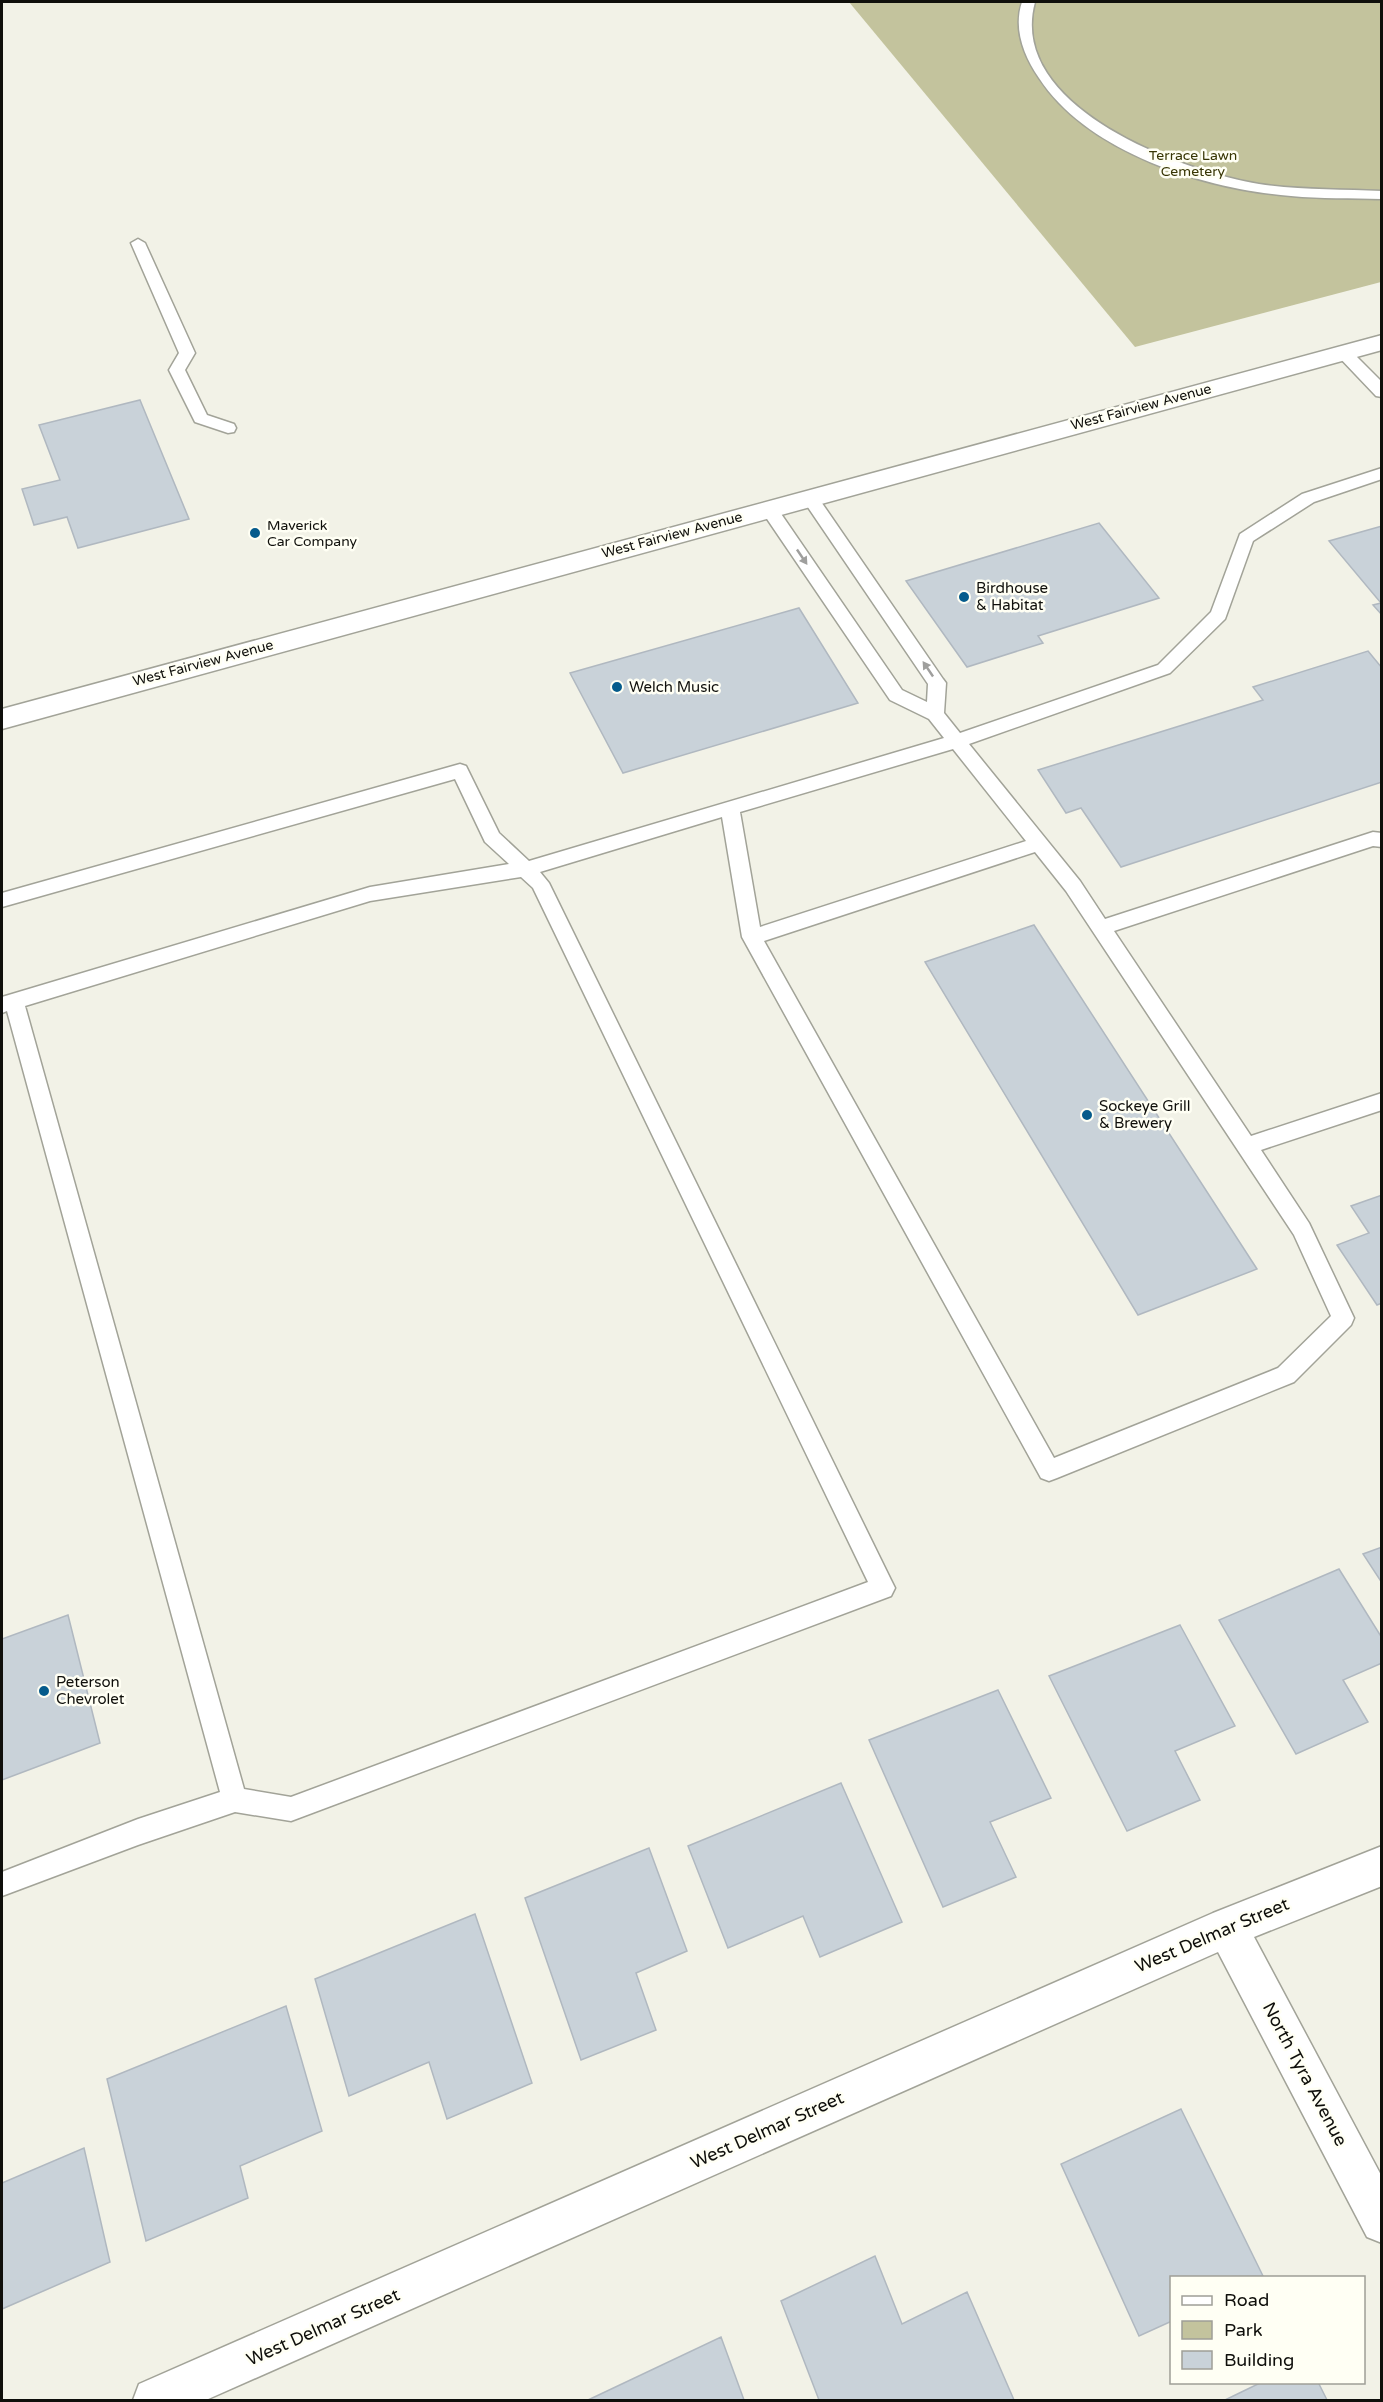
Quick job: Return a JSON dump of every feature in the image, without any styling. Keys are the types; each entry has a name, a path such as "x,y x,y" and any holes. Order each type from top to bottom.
{"main road":[{"name":"West Fairview Avenue","path":"2,719 1382,342"},
{"name":"West Delmar Street","path":"155,2400 1227,1926 1382,1866"},
{"name":"North Tyra Avenue","path":"1227,1926 1382,2222"}],"lane":[{"path":"1028,2 1026,42 1044,80 1071,109 1118,142 1199,174 1289,192 1382,195"},
{"path":"138,243 187,352 177,370 201,418 228,428"},
{"path":"1343,352 1382,392"},
{"path":"235,1800 8,1004 370,894 525,870 957,741 1164,669 1219,615 1246,538 1308,498 1382,473"},
{"path":"809,497 937,683 935,714"},
{"path":"730,808 752,937 1049,1471 1286,1375 1343,1318 1302,1229 1073,886 935,714 896,694 769,509"},
{"path":"2,900 460,771 492,837 540,883 883,1587 291,1809 235,1800 138,1832 2,1884"},
{"path":"1101,928 1373,839 1382,840"},
{"path":"752,937 1040,844"},
{"path":"1246,1146 1382,1101"}],"green space":[{"name":"Terrace Lawn Cemetery","path":"849,2 1381,2 1381,282 1135,347"}],"building":[{"path":"140,400 189,519 78,548 67,517 34,525 22,489 60,480 39,425"},
{"path":"1099,523 1159,598 1038,636 1043,643 967,667 906,581"},
{"path":"1382,526 1382,615 1373,605 1381,603 1329,541"},
{"path":"799,608 858,703 623,773 570,673"},
{"path":"1368,651 1382,668 1382,782 1121,867 1081,808 1066,813 1038,770 1263,700 1253,687"},
{"name":"Sockeye Grill & Brewery","path":"1034,925 1257,1269 1138,1315 925,962"},
{"path":"1382,1195 1382,1303 1377,1305 1337,1245 1369,1233 1351,1206"},
{"path":"1382,1547 1382,1583 1363,1554"},
{"path":"1339,1569 1382,1638 1382,1663 1343,1680 1368,1722 1296,1754 1219,1620"},
{"name":"Peterson Chevrolet","path":"68,1615 100,1743 2,1780 2,1639"},
{"path":"1180,1625 1235,1726 1175,1751 1200,1800 1127,1831 1049,1676"},
{"path":"998,1690 1051,1798 990,1822 1016,1877 943,1907 869,1740"},
{"path":"841,1783 902,1922 820,1957 803,1916 728,1948 688,1846"},
{"path":"649,1848 687,1951 636,1973 656,2030 581,2060 525,1898"},
{"path":"475,1914 532,2083 447,2119 429,2062 349,2096 315,1979"},
{"path":"286,2006 322,2131 240,2166 248,2198 146,2241 107,2079"},
{"path":"1181,2109 1263,2276 1170,2276 1170,2322 1139,2336 1061,2164"},
{"path":"84,2148 110,2262 2,2309 2,2183"},
{"path":"875,2256 902,2324 967,2292 1014,2400 819,2400 781,2301"},
{"path":"721,2337 744,2400 588,2400"},
{"path":"1258,2384 1319,2384 1327,2400 1225,2400"}],"place":[{"name":"Maverick Car Company","path":"255,533"},
{"name":"Birdhouse & Habitat","path":"964,597"},
{"name":"Welch Music","path":"617,687"},
{"name":"Sockeye Grill & Brewery","path":"1087,1115"},
{"name":"Peterson Chevrolet","path":"44,1691"}]}
